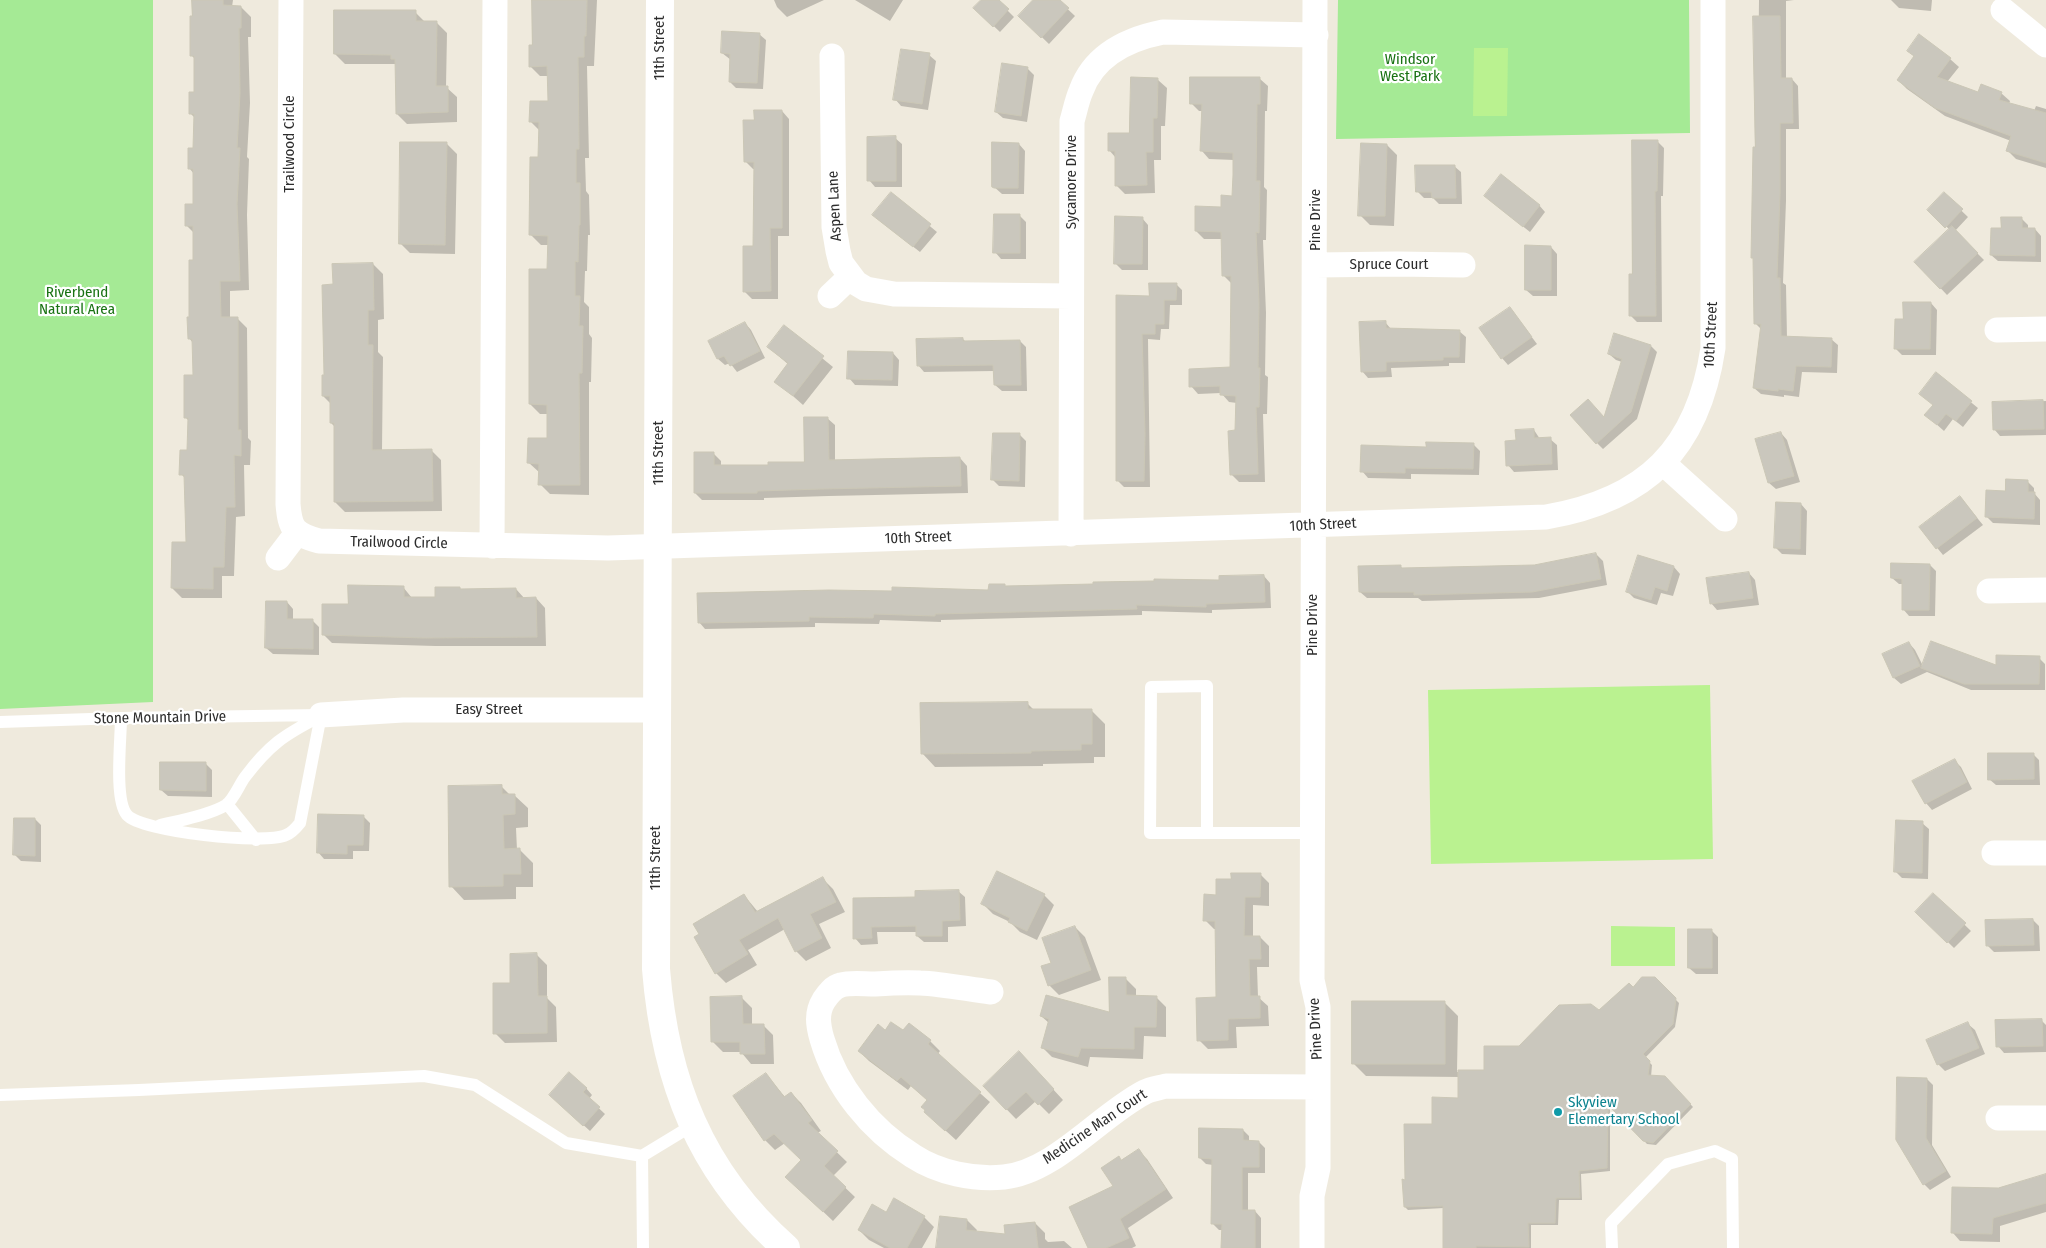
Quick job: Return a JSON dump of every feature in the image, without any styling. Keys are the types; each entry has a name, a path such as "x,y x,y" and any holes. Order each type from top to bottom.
{"street":[{"name":"Trailwood Circle","path":"290,0 288,504 290,523 297,533 319,541 492,546"},
{"path":"492,546 495,0"},
{"name":"11th Street","path":"660,0 656,969 659,1012 667,1053 693,1125"},
{"name":"Pine Drive","path":"1312,1248 1312,1196 1318,1168 1318,1007 1312,980 1316,265 1315,0"},
{"name":"10th Street","path":"492,546 658,547 1546,517 1569,513 1616,496 1636,484 1663,463 1685,436 1696,413 1709,375 1713,348 1713,0"},
{"path":"2003,10 2046,45"},
{"name":"Sycamore Drive","path":"1071,534 1072,121 1081,89 1097,64 1110,52 1128,42 1148,35 1163,32 1316,35"},
{"name":"Aspen Lane","path":"832,56 834,227 841,263 850,277"},
{"name":"Spruce Court","path":"1316,265 1463,265"},
{"path":"830,296 850,277 866,289 894,294 1071,296"},
{"path":"1997,330 2046,329"},
{"path":"1663,463 1725,519"},
{"path":"278,558 297,533"},
{"path":"1989,591 2046,590"},
{"name":"Easy Street","path":"321,715 403,710 657,710"},
{"path":"1994,853 2046,853"},
{"name":"Medicine Man Court","path":"991,992 921,983 841,985 828,994 820,1006 818,1014 819,1028 836,1074 868,1118 889,1139 913,1157 962,1176 1006,1177 1026,1171 1045,1162 1073,1143 1126,1103 1146,1091 1166,1086 1318,1087"},
{"path":"1998,1118 2046,1118"},
{"path":"693,1125 706,1152 736,1196 770,1234 786,1248"}],"lane":[{"path":"1207,833 1207,686 1151,687 1150,833 1207,833 1312,833"},
{"path":"154,827 198,815 227,804 245,777 270,747 288,732 321,715"},
{"path":"121,718 120,794 122,808 128,816 138,822 154,827 218,837 256,840 285,836 294,830 300,822 321,715"},
{"name":"Stone Mountain Drive","path":"0,722 321,715"},
{"path":"227,804 256,840"},
{"path":"0,1095 424,1076 475,1086 566,1143 642,1156 693,1125"},
{"path":"1612,1248 1611,1223 1668,1164 1715,1151 1732,1159 1733,1248"},
{"path":"642,1156 643,1248"}],"green space":[{"name":"Riverbend Natural Area","path":"0,0 153,0 153,702 0,709"},
{"name":"Windsor West Park","path":"1338,0 1689,0 1690,133 1336,139"},
{"path":"1474,48 1508,48 1507,116 1473,116"},
{"path":"1710,685 1713,859 1431,864 1428,690"},
{"path":"1611,926 1675,927 1675,966 1611,966"}],"building":[{"path":"192,0 223,0 223,5 241,6 237,148 240,148 237,204 240,281 220,281 221,317 238,317 238,430 241,430 241,456 234,455 235,507 226,507 224,567 213,567 213,589 171,588 172,542 186,542 184,475 179,475 180,450 187,450 188,418 184,418 184,375 193,375 192,339 188,339 187,317 189,317 189,260 193,260 193,226 185,226 185,204 193,204 193,169 188,169 188,148 193,148 194,114 189,114 189,92 194,92 194,56 190,56"},
{"path":"532,0 587,0 584,57 578,57 579,149 576,149 576,183 580,183 580,225 578,262 575,261 575,296 580,296 579,326 583,326 582,373 579,373 580,485 538,485 539,464 527,463 528,438 547,438 547,405 529,404 529,269 547,269 548,236 529,235 530,157 538,157 539,122 529,122 530,101 548,101 547,66 529,67 529,45 532,45"},
{"path":"981,0 999,0 1009,9 993,27 973,8"},
{"path":"1033,0 1060,0 1069,8 1041,38 1018,16"},
{"path":"334,10 416,10 416,21 437,21 436,86 448,86 448,112 396,114 395,59 391,59 391,55 334,54"},
{"path":"1753,16 1780,16 1781,78 1792,78 1793,123 1780,123 1777,278 1780,278 1781,336 1832,338 1831,367 1796,366 1793,391 1753,388 1761,324 1754,324 1753,258 1751,258 1753,147 1755,147"},
{"path":"722,31 760,33 757,83 729,82 730,54 721,53"},
{"path":"1919,34 1951,58 1937,77 1978,92 1981,84 2002,92 1999,100 2046,113 2046,163 2006,151 2011,136 1935,108 1897,80 1914,56 1907,51"},
{"path":"901,49 930,53 922,104 893,100"},
{"path":"1002,63 1028,67 1021,116 995,112"},
{"path":"1131,77 1158,78 1157,118 1153,118 1153,152 1146,152 1147,185 1115,186 1115,151 1108,151 1108,133 1129,133"},
{"path":"1190,77 1260,77 1260,104 1257,104 1256,181 1260,181 1259,233 1256,232 1259,304 1258,368 1260,368 1259,407 1256,407 1258,474 1230,475 1228,431 1235,430 1236,396 1220,395 1220,386 1189,387 1189,369 1230,367 1231,276 1222,276 1221,232 1195,231 1195,206 1221,207 1221,195 1232,196 1233,175 1233,153 1200,151 1202,104 1190,104"},
{"path":"754,110 782,110 782,228 770,228 771,291 743,292 743,246 753,246 754,162 744,162 743,120 754,120"},
{"path":"896,136 896,181 867,181 867,137"},
{"path":"1632,140 1658,140 1657,191 1655,191 1656,316 1629,316 1629,274 1632,274"},
{"path":"400,142 447,142 445,245 399,244"},
{"path":"992,142 1019,143 1018,188 992,187"},
{"path":"1361,143 1387,144 1385,216 1358,216"},
{"path":"1415,165 1455,165 1456,198 1432,198 1431,192 1416,192"},
{"path":"1501,174 1540,205 1523,227 1484,196"},
{"path":"891,192 931,224 913,247 872,215"},
{"path":"1944,192 1963,209 1945,228 1927,210"},
{"path":"994,214 1020,214 1020,253 993,253"},
{"path":"1115,216 1143,217 1142,264 1114,264"},
{"path":"2001,217 2022,217 2022,228 2035,228 2035,256 1990,255 1991,228 2001,228"},
{"path":"1952,226 1978,253 1940,289 1914,262"},
{"path":"1525,245 1551,246 1551,290 1525,290"},
{"path":"373,263 374,310 368,310 368,345 373,345 372,450 432,449 433,501 334,502 334,423 330,423 330,396 322,396 322,375 324,375 322,285 333,284 332,264"},
{"path":"1149,283 1177,283 1176,300 1164,300 1164,324 1155,324 1155,334 1142,334 1145,434 1144,481 1116,481 1116,295 1149,296"},
{"path":"1903,302 1931,302 1930,349 1894,349 1895,319 1903,319"},
{"path":"1510,307 1532,337 1501,359 1479,328"},
{"path":"1386,321 1386,328 1460,330 1459,357 1443,357 1443,360 1386,362 1386,371 1361,372 1359,322"},
{"path":"745,322 760,351 730,366 724,356 717,359 708,341"},
{"path":"784,325 824,356 793,396 774,382 788,363 767,347"},
{"path":"1614,333 1651,345 1631,412 1596,444 1570,415 1588,399 1604,417 1622,359 1608,354"},
{"path":"963,338 963,341 1020,340 1021,385 994,385 993,365 917,366 916,339"},
{"path":"848,351 893,352 892,380 847,379"},
{"path":"1936,372 1972,401 1956,421 1946,414 1937,425 1924,415 1933,405 1919,394"},
{"path":"2043,400 2044,429 1993,430 1992,402"},
{"path":"804,417 828,417 829,460 960,457 961,486 757,491 757,493 694,493 694,452 714,452 714,465 768,465 768,462 804,462"},
{"path":"1534,429 1534,438 1551,437 1552,464 1506,466 1505,441 1516,440 1515,430"},
{"path":"1781,432 1794,476 1768,483 1755,439"},
{"path":"993,433 1020,433 1019,481 991,480"},
{"path":"1426,442 1474,443 1473,469 1405,468 1405,473 1360,472 1361,445 1426,447"},
{"path":"2006,479 2028,480 2028,492 2035,492 2034,519 1985,517 1986,490 2005,491"},
{"path":"1960,496 1977,518 1936,549 1919,527"},
{"path":"1776,502 1801,503 1800,549 1774,548"},
{"path":"1596,553 1601,579 1532,592 1414,595 1414,592 1359,592 1358,566 1401,565 1401,568 1534,565"},
{"path":"1638,555 1674,566 1667,591 1655,587 1651,600 1626,592"},
{"path":"1891,563 1930,564 1929,610 1902,610 1902,579 1891,578"},
{"path":"1749,572 1753,598 1710,604 1706,578"},
{"path":"1264,575 1265,602 1206,604 1206,607 1136,605 1137,609 935,614 935,616 874,614 873,618 809,617 809,621 698,623 697,593 829,590 892,591 892,587 988,590 989,584 1005,584 1005,586 1093,584 1093,582 1154,581 1154,579 1219,580 1219,576"},
{"path":"348,585 404,586 404,597 435,597 435,587 460,587 460,589 516,588 516,598 536,597 537,637 425,638 322,635 322,604 348,604"},
{"path":"266,601 287,601 287,619 313,619 313,649 265,648"},
{"path":"1931,641 1996,665 1996,655 2040,656 2039,684 1964,684 1921,668"},
{"path":"1909,642 1920,666 1893,678 1882,654"},
{"path":"1028,702 1028,709 1092,709 1092,744 1081,744 1081,750 1031,751 1031,753 921,754 920,703"},
{"path":"1988,753 2034,753 2034,779 1988,780"},
{"path":"1955,759 1967,782 1925,804 1912,781"},
{"path":"160,762 206,762 206,791 160,790"},
{"path":"502,785 502,794 515,794 515,814 503,815 504,849 520,848 521,874 503,874 503,886 449,887 448,786"},
{"path":"318,814 364,815 363,845 347,845 347,854 317,853"},
{"path":"14,818 35,818 35,856 13,855"},
{"path":"1896,820 1923,821 1922,873 1894,872"},
{"path":"997,871 1045,894 1027,931 1008,922 1010,918 981,904"},
{"path":"1231,873 1261,873 1260,897 1245,897 1244,936 1260,936 1261,959 1249,959 1250,996 1260,996 1260,1018 1228,1019 1228,1040 1197,1041 1196,998 1216,997 1215,921 1203,921 1204,894 1216,895 1216,879 1231,879"},
{"path":"823,877 836,902 810,914 822,938 795,952 778,918 739,940 748,954 715,974 694,937 699,934 693,924 744,894 755,912"},
{"path":"959,890 960,920 942,921 942,936 916,936 916,926 871,927 872,938 853,939 853,898 915,897 915,891"},
{"path":"1933,893 1966,923 1947,943 1915,912"},
{"path":"2033,919 2034,945 1986,946 1985,920"},
{"path":"1075,926 1091,970 1048,986 1041,966 1051,963 1042,938"},
{"path":"1688,929 1712,929 1712,968 1688,968"},
{"path":"537,953 538,996 547,996 547,1033 493,1034 493,983 510,983 510,954"},
{"path":"1109,977 1126,977 1126,995 1157,996 1156,1027 1134,1027 1134,1049 1081,1048 1078,1057 1041,1048 1049,1019 1040,1016 1046,995 1109,1012"},
{"name":"Skyview Elemertary School","path":"1642,977 1655,977 1676,998 1673,1024 1643,1054 1650,1061 1648,1075 1665,1076 1691,1104 1653,1143 1643,1141 1608,1105 1607,1168 1579,1171 1580,1198 1556,1198 1555,1223 1528,1223 1529,1247 1476,1246 1476,1248 1443,1248 1443,1206 1404,1207 1402,1179 1405,1180 1404,1124 1432,1124 1432,1097 1458,1098 1458,1070 1484,1070 1484,1046 1519,1046 1559,1005 1591,1004 1599,1010 1629,983 1633,987"},
{"path":"742,996 743,1024 764,1024 765,1054 740,1054 740,1042 711,1042 710,997"},
{"path":"1352,1001 1445,1001 1445,1064 1352,1064"},
{"path":"2042,1019 2043,1046 1996,1047 1995,1020"},
{"path":"891,1022 903,1030 909,1023 931,1040 928,1044 981,1092 945,1131 921,1107 927,1100 901,1077 897,1081 858,1051 878,1024 885,1030"},
{"path":"1968,1022 1979,1048 1937,1065 1926,1040"},
{"path":"1019,1051 1054,1089 1038,1105 1026,1092 1006,1110 983,1086"},
{"path":"569,1072 587,1088 583,1092 600,1107 583,1126 549,1095"},
{"path":"766,1073 784,1097 791,1092 812,1120 808,1123 838,1151 824,1166 846,1187 823,1212 785,1177 801,1160 774,1134 764,1141 733,1096"},
{"path":"1897,1077 1927,1078 1926,1138 1946,1171 1923,1185 1896,1140"},
{"path":"1199,1128 1243,1129 1243,1140 1259,1141 1259,1167 1242,1167 1242,1210 1255,1210 1255,1248 1221,1248 1222,1224 1211,1224 1212,1159 1199,1158"},
{"path":"1139,1149 1166,1189 1120,1219 1129,1238 1106,1248 1088,1248 1069,1207 1113,1186 1101,1168 1119,1156 1121,1160"},
{"path":"2046,1174 2046,1203 1993,1218 1992,1234 1951,1233 1952,1187 1998,1188"},
{"path":"894,1198 925,1216 907,1248 890,1248 858,1230 872,1204 886,1212"},
{"path":"940,1216 967,1219 966,1230 1005,1234 1004,1225 1035,1222 1038,1248 936,1248"}],"place":[{"name":"Skyview Elemertary School","path":"1558,1112"}]}
